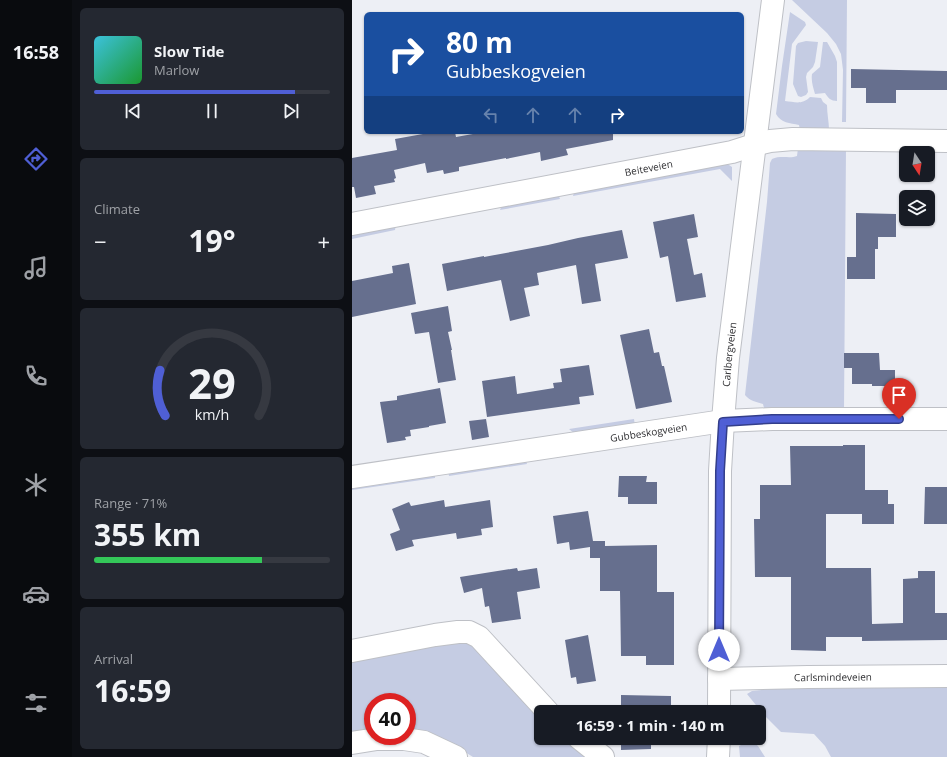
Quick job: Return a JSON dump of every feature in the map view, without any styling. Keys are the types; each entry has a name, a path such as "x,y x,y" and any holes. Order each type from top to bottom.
{"street":[{"name":"Carlbergveien","path":"719,705 720,471 723,422 728,358 773,0"},
{"name":"Beiteveien","path":"352,224 732,152 754,144 770,141 792,139 947,141"},
{"name":"Gubbeskogveien","path":"352,477 723,422 772,419 947,419"},
{"path":"352,651 435,635 469,632 479,637 542,705"},
{"name":"Carlsmindeveien","path":"719,679 947,676"},
{"path":"352,743 379,748 404,739 424,742 456,757"},
{"path":"588,745 604,757"},
{"path":"718,757 719,745"}],"shaded area":[{"path":"792,0 847,0 846,122 842,122 843,70 841,54 836,44 827,33"},
{"path":"790,12 805,22 806,25 792,44 785,101 798,102 807,100 810,97 821,98 827,105 829,130 800,130 799,125 783,121 776,114"},
{"path":"806,41 818,42 815,62 813,67 807,73 806,77 808,92 806,95 801,97 798,96 793,84 796,46 798,43"},
{"path":"823,42 827,42 837,62 837,101 830,99 825,93 815,94 813,86 812,74 820,67"},
{"path":"798,148 846,148 844,411 765,412 763,404 751,400 745,395 770,163 772,159 775,158 797,156"},
{"path":"726,163 732,167 732,181 720,169 573,196 575,189"},
{"path":"558,194 560,199 500,210 503,203"},
{"path":"396,224 395,230 352,239 352,232"},
{"path":"634,419 635,426 575,434 569,429"},
{"path":"525,458 527,464 449,476 448,470"},
{"path":"435,475 435,478 352,490 352,484"},
{"path":"429,642 471,643 534,706 534,745 578,745 593,757 473,757 449,742 416,733 416,693 364,693 364,732 352,734 352,657"},
{"path":"947,686 947,757 831,757 825,746 814,734 781,732 766,717 766,705 756,705 747,694 752,691 790,687"},
{"path":"757,745 765,757 740,757 739,746"}],"building":[{"path":"851,69 947,71 947,90 896,90 896,103 866,103 866,88 851,88"},
{"path":"423,134 455,134 456,137 473,134 613,134 613,140 566,149 568,155 541,161 540,152 459,167 459,171 444,174 443,170 427,173 425,163 394,170 396,178 394,179 395,182 374,186 376,194 356,198 354,187 352,187 352,158 397,150 395,139"},
{"path":"856,213 896,214 896,237 878,237 878,249 875,249 875,279 847,279 847,257 856,257"},
{"path":"694,214 698,237 687,239 694,275 702,273 706,297 676,302 668,256 660,258 653,222"},
{"path":"622,230 628,258 595,264 601,301 582,304 576,265 537,273 539,285 524,288 530,316 510,321 501,280 447,291 442,264"},
{"path":"409,263 416,304 352,317 352,281 393,273 392,266"},
{"path":"448,306 452,331 448,332 456,380 438,383 429,332 415,334 411,313"},
{"path":"649,329 654,353 659,352 662,366 664,366 672,402 636,409 620,335"},
{"path":"844,353 879,353 880,370 895,370 895,386 852,384 852,368 844,368"},
{"path":"589,365 594,395 579,397 580,404 487,417 482,381 515,376 517,394 554,388 553,383 562,382 560,369"},
{"path":"440,388 446,423 410,430 411,436 405,437 406,440 387,443 380,402 397,400 397,396"},
{"path":"486,419 489,437 472,440 469,421"},
{"path":"865,445 865,490 888,490 888,504 894,504 894,524 862,524 862,514 826,514 826,568 871,568 872,624 903,623 903,579 918,578 918,571 935,571 935,613 947,613 947,640 862,641 862,637 826,637 826,651 791,650 791,577 755,577 754,519 760,519 760,485 791,485 790,446"},
{"path":"619,476 647,476 646,482 657,482 657,504 628,504 628,497 618,497"},
{"path":"925,487 947,487 947,524 924,524"},
{"path":"444,500 445,507 490,500 493,527 481,529 482,535 457,539 456,533 412,540 414,546 396,551 390,534 400,530 392,509 409,502 411,506"},
{"path":"588,511 593,541 605,541 605,546 657,545 657,592 674,592 674,665 646,665 646,656 621,656 620,591 600,591 600,558 590,558 590,547 570,550 569,542 557,544 553,516"},
{"path":"517,568 518,571 537,568 540,588 517,592 521,619 492,623 489,606 485,607 482,588 464,593 460,577"},
{"path":"588,635 596,681 577,684 576,677 571,678 565,640"},
{"path":"621,695 671,696 671,705 621,705"},
{"path":"621,745 651,745 651,749 621,750"}],"route":[{"path":"719,650 720,471 723,422 772,419 899,419"}]}
